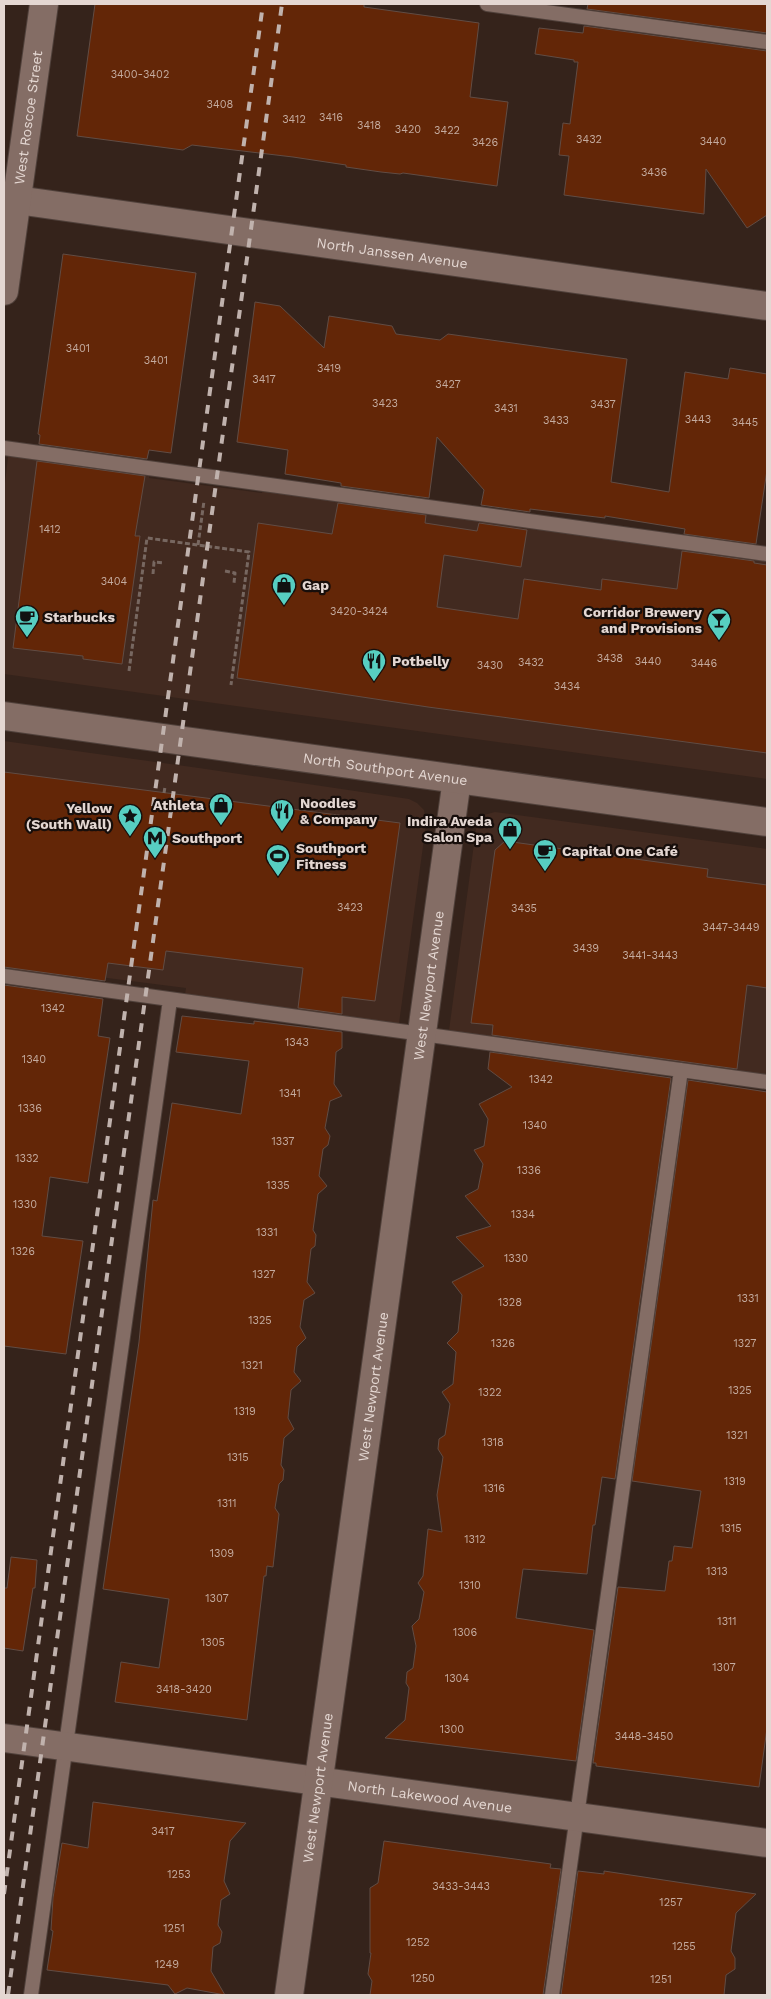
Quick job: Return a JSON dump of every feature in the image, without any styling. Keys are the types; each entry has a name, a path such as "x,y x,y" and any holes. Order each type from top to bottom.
{"street":[{"name":"West Roscoe Street","path":"4,292 44,4"},
{"name":"North Janssen Avenue","path":"17,200 767,306"},
{"name":"North Southport Avenue","path":"4,716 767,822"},
{"name":"West Newport Avenue","path":"289,1995 457,779"},
{"name":"North Lakewood Avenue","path":"4,1738 767,1843"}],"lane":[{"path":"487,4 767,42"},
{"path":"4,448 767,554"},
{"path":"4,976 767,1082"},
{"path":"31,1995 170,1000"},
{"path":"552,1995 681,1070"}],"path":[{"path":"198,545 208,477"},
{"path":"129,671 147,538 249,552 231,685"},
{"path":"152,574 154,562 164,563"},
{"path":"225,571 235,573 234,583"},
{"path":"164,793 165,787"}],"shaded area":[{"path":"9,449 150,468 149,478 262,493 264,484 767,554 767,779 4,674 4,491"},
{"path":"4,741 409,799 417,803 424,810 426,824 398,1031 184,1001 186,988 76,974 74,986 4,976"},
{"path":"495,812 767,849 767,1082 448,1038 476,829 484,815"}],"building":[{"path":"95,4 364,4 364,7 479,23 470,97 508,102 497,186 403,173 381,172 293,157 192,145 183,150 77,136"},
{"path":"588,4 767,4 767,33 587,9"},
{"path":"584,26 767,51 767,215 747,228 706,169 704,214 564,195 569,156 559,155 563,123 570,124 578,62 535,54 539,28 583,33"},
{"path":"63,254 196,273 171,453 149,450 147,459 39,444 40,435 38,434"},
{"path":"255,302 280,306 324,348 329,316 392,326 396,334 440,340 448,334 627,359 611,482 669,492 685,372 728,379 730,368 767,374 767,470 756,544 684,534 685,529 605,516 605,518 530,509 530,512 481,505 484,490 437,437 429,498 341,486 341,483 285,474 288,450 237,442"},
{"path":"37,461 145,476 135,536 140,536 122,664 83,659 83,656 13,648"},
{"path":"338,503 426,515 425,523 477,531 479,523 527,530 521,567 444,555 437,607 518,619 524,579 601,590 602,579 677,589 682,551 754,561 754,563 767,565 767,753 428,707 237,678 258,523 332,534"},
{"path":"4,772 400,823 375,1001 342,997 342,1014 298,1008 303,968 166,951 163,970 108,963 105,981 4,967"},
{"path":"505,841 708,869 707,877 767,885 767,988 747,985 737,1069 492,1035 493,1025 471,1023 495,850"},
{"path":"4,985 103,999 98,1036 110,1038 88,1183 50,1177 42,1236 83,1241 66,1354 4,1346"},
{"path":"182,1016 254,1024 254,1021 342,1032 342,1048 336,1052 334,1084 342,1096 330,1101 325,1128 330,1136 328,1145 323,1149 319,1176 327,1186 318,1194 313,1230 316,1235 315,1246 311,1249 307,1282 315,1293 304,1300 300,1327 306,1338 297,1347 294,1372 301,1381 291,1390 288,1418 294,1429 284,1438 281,1465 284,1470 283,1480 279,1484 275,1508 279,1514 273,1567 267,1566 266,1576 264,1576 247,1720 115,1702 121,1662 159,1668 169,1599 103,1589 139,1342 153,1200 157,1201 172,1103 241,1114 249,1061 176,1052"},
{"path":"490,1052 671,1078 615,1479 602,1477 595,1525 593,1525 587,1574 523,1569 516,1618 594,1630 576,1761 385,1738 405,1720 409,1688 406,1683 407,1672 413,1668 416,1646 412,1626 419,1619 424,1592 418,1583 423,1576 428,1529 442,1532 437,1495 443,1457 438,1449 439,1439 445,1435 450,1404 442,1392 453,1384 456,1352 447,1343 458,1332 462,1295 452,1282 484,1266 456,1237 491,1226 465,1196 478,1189 483,1164 474,1150 484,1146 488,1119 479,1104 512,1087 488,1069"},
{"path":"688,1080 767,1092 767,1728 759,1787 596,1766 596,1763 593,1763 618,1587 665,1591 669,1561 672,1561 674,1546 692,1548 701,1491 632,1481"},
{"path":"11,1557 37,1560 35,1588 33,1588 23,1651 4,1648 4,1588 7,1588"},
{"path":"93,1802 246,1823 230,1841 224,1881 230,1894 221,1900 218,1925 222,1932 220,1943 213,1947 211,1971 225,1995 187,1988 175,1994 168,1985 47,1970 53,1931 51,1930 53,1898 62,1843 88,1848"},
{"path":"384,1841 551,1864 550,1868 561,1869 543,1995 370,1995 372,1981 368,1974 371,1953 370,1888 378,1883"},
{"path":"578,1871 604,1874 604,1871 756,1894 736,1913 731,1951 735,1958 735,1969 726,1975 724,1995 561,1995"}],"railway":[{"path":"4,1894 263,4"},
{"path":"8,1995 282,4"}],"place":[{"name":"Gap","path":"284,606"},
{"name":"Starbucks","path":"27,638"},
{"name":"Corridor Brewery and Provisions","path":"719,641"},
{"name":"Potbelly","path":"374,682"},
{"name":"Athleta","path":"221,826"},
{"name":"Noodles & Company","path":"282,832"},
{"name":"Yellow (South Wall)","path":"130,837"},
{"name":"Indira Aveda Salon Spa","path":"510,850"},
{"name":"Southport","path":"155,859"},
{"name":"Capital One Café","path":"545,872"},
{"name":"Southport Fitness","path":"278,877"}]}
